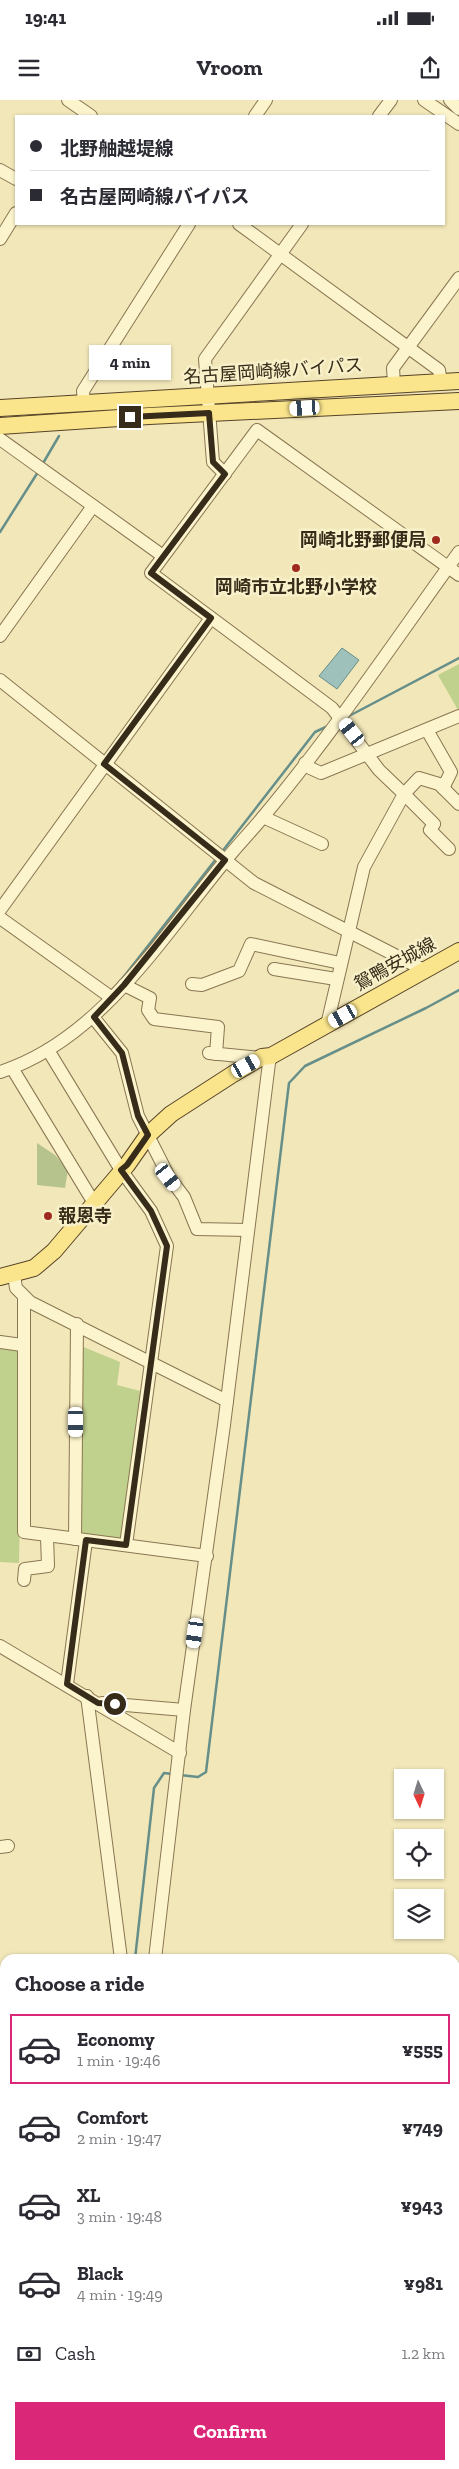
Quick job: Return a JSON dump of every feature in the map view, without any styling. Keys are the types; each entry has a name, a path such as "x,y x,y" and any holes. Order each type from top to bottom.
{"main road":[{"name":"名古屋岡崎線バイパス","path":"0,408 459,381"},
{"name":"名古屋岡崎線バイパス","path":"0,426 209,413 459,401"},
{"name":"鴛鴨安城線","path":"7,1276 34,1268 54,1251 127,1165 148,1135 171,1114 266,1058 459,951"}],"street":[{"path":"68,100 84,110"},
{"path":"256,115 266,100"},
{"path":"381,115 391,100"},
{"path":"424,100 459,124"},
{"path":"450,100 459,109"},
{"path":"0,170 15,178"},
{"path":"0,239 15,215"},
{"path":"84,402 83,391 188,225"},
{"path":"240,225 439,370 441,382"},
{"path":"225,474 213,462 205,359 301,225"},
{"path":"394,384 393,368 459,278"},
{"path":"449,848 430,830 434,824 379,770 340,716 302,684 151,573 257,430 459,575"},
{"path":"0,438 163,556"},
{"path":"0,636 94,506"},
{"path":"94,1203 6,1070 48,1050 94,1017 124,985 225,860 263,817 305,763 459,552"},
{"path":"0,910 211,618"},
{"path":"0,680 254,884 349,930 426,971"},
{"path":"305,763 310,768 321,773 459,716"},
{"path":"427,730 451,772 443,788"},
{"path":"327,1025 336,979 364,867 404,794 419,778 439,784 459,804"},
{"path":"263,817 322,844"},
{"path":"0,918 112,998"},
{"path":"192,984 202,985 239,971 251,944 340,962"},
{"path":"274,969 336,979"},
{"path":"124,985 150,998 148,1010 154,1019 218,1028 213,1054 266,1058 269,1063 227,1401 184,1710 156,1954"},
{"path":"94,1017 122,1053 138,1116 168,1177 184,1197 197,1229 248,1230"},
{"path":"48,1050 121,1170 151,1211 167,1246 126,1545"},
{"path":"7,1276 24,1298 227,1401"},
{"path":"24,1298 22,1345 24,1532 206,1556"},
{"path":"67,1684 80,1540 77,1324"},
{"path":"0,1342 22,1345"},
{"path":"24,1580 25,1569 48,1566 47,1536"},
{"path":"0,1646 67,1684 180,1753"},
{"path":"92,1700 184,1710"},
{"path":"92,1700 120,1954"}],"green space":[{"path":"459,664 459,709 458,710 438,675"},
{"path":"37,1143 55,1155 68,1170 65,1188 37,1185"},
{"path":"0,1346 23,1349 19,1563 0,1562"},
{"path":"81,1346 120,1362 117,1385 144,1392 124,1542 78,1537"}],"water":[{"path":"342,648 359,660 337,689 319,676"}],"waterway":[{"path":"42,465 59,436"},
{"path":"0,532 38,472"},
{"path":"349,716 459,658"},
{"path":"221,853 315,732 328,726"},
{"path":"122,979 216,859"},
{"path":"180,1775 198,1777 206,1772 289,1083 305,1066 426,1008 459,990"},
{"path":"136,1954 154,1788 164,1773 172,1774"}],"place":[{"name":"岡崎北野郵便局","path":"436,540"},
{"name":"岡崎市立北野小学校","path":"296,568"},
{"name":"報恩寺","path":"48,1216"}],"route":[{"path":"115,1704 98,1703 67,1684 86,1540 126,1545 161,1301 167,1246 151,1211 121,1170 127,1165 148,1135 138,1116 122,1053 94,1017 124,985 225,860 104,764 211,618 151,573 184,526 225,474 213,462 209,413 130,417"}]}
